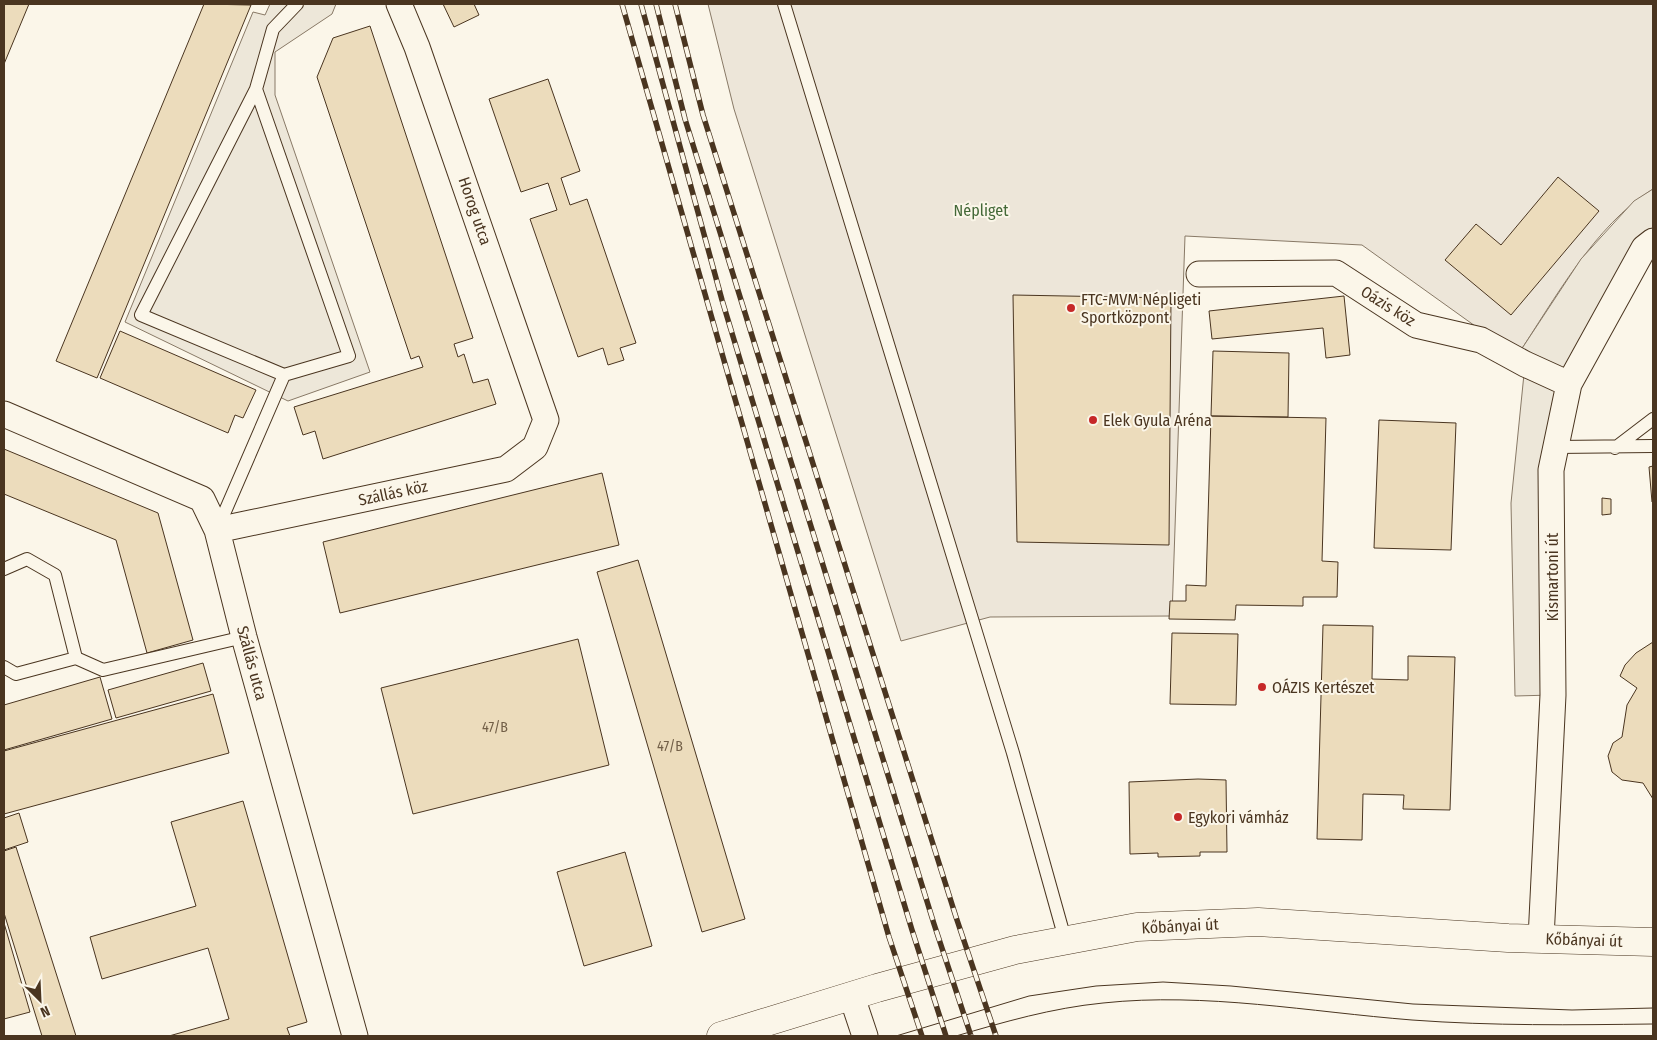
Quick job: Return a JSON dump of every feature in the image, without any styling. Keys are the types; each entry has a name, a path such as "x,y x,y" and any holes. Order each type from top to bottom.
{"main road":[{"name":"Kőbányai út","path":"721,1036 1015,950 1137,927 1258,922 1541,939 1653,942"}],"street":[{"name":"Horog utca","path":"398,4 417,47 546,420"},
{"name":"Kismartoni út","path":"1541,939 1553,695 1552,470 1569,384 1644,248 1653,241"},
{"name":"Oázis köz","path":"1199,274 1336,273 1416,325 1481,340 1525,364 1569,384"},
{"name":"Szállás utca","path":"4,414 202,499 217,530 244,637 355,1036"},
{"name":"Szállás köz","path":"217,530 506,468 535,447 546,420"},
{"path":"852,997 865,1036"}],"lane":[{"path":"256,89 349,356 284,375 141,315 256,89 273,28 298,4"},
{"path":"784,4 1013,753 1065,940"},
{"path":"217,530 284,375"},
{"path":"1616,448 1653,419"},
{"path":"1556,447 1616,448 1653,446"},
{"path":"4,569 27,559 55,575 76,658"},
{"path":"4,667 16,674 76,658 103,670 244,637"}],"green space":[{"name":"FTC-MVM Népligeti Sportközpont","path":"708,4 1653,4 1653,189 1632,204 1594,243 1561,288 1517,356 1362,245 1185,236 1172,616 990,617 901,641 734,109"}],"shaded area":[{"path":"270,4 336,4 332,14 275,52 275,95 370,372 288,401 125,322 253,12 265,15"},
{"path":"1653,189 1653,241 1577,370 1556,447 1553,695 1515,696 1511,503 1525,364 1517,356 1581,259 1634,201"}],"building":[{"path":"4,4 29,4 4,64"},
{"path":"204,4 251,5 97,378 56,361"},
{"path":"443,4 474,4 479,15 454,27"},
{"path":"370,26 473,338 454,344 458,357 464,354 473,383 488,379 496,404 323,459 315,431 303,435 294,407 423,367 419,356 411,359 317,77 333,38"},
{"path":"548,79 580,171 561,178 570,205 587,199 636,343 620,348 624,360 608,365 603,348 578,357 530,219 557,210 548,183 521,192 489,99"},
{"path":"1558,177 1599,211 1511,315 1445,260 1476,224 1501,245"},
{"name":"Elek Gyula Aréna","path":"1013,295 1171,298 1169,545 1017,542"},
{"path":"1344,296 1350,355 1326,358 1323,328 1212,339 1209,311"},
{"path":"120,331 256,390 243,418 235,415 228,433 100,378"},
{"path":"1213,351 1289,353 1288,417 1211,416"},
{"path":"1211,416 1326,418 1322,561 1338,562 1337,597 1303,597 1303,606 1236,605 1235,620 1169,619 1170,601 1186,601 1186,585 1206,586"},
{"path":"1379,420 1456,423 1451,550 1374,548"},
{"path":"4,449 158,513 193,640 147,653 116,540 4,494"},
{"path":"1653,466 1653,502 1652,502 1649,467"},
{"path":"602,473 619,545 340,613 323,542"},
{"path":"1602,498 1611,499 1611,514 1602,515"},
{"path":"638,560 745,919 702,932 597,572"},
{"path":"1323,625 1373,626 1372,679 1408,680 1408,656 1455,657 1450,810 1403,809 1404,795 1363,794 1362,840 1317,839"},
{"path":"1172,633 1238,634 1236,705 1170,704"},
{"path":"578,639 609,765 413,814 381,688"},
{"path":"1653,642 1653,799 1643,783 1622,780 1612,772 1608,756 1613,743 1622,737 1627,705 1637,688 1620,676 1625,665 1636,653"},
{"path":"203,663 211,691 116,718 108,690"},
{"path":"100,677 112,719 4,750 4,705"},
{"path":"213,694 229,753 4,814 4,751"},
{"name":"Egykori vámház","path":"1198,779 1226,780 1227,852 1200,852 1200,856 1158,857 1158,853 1130,854 1129,782"},
{"path":"243,801 307,1022 287,1028 290,1036 169,1036 229,1019 208,948 102,979 90,937 196,906 171,822"},
{"path":"19,813 28,842 4,850 4,818"},
{"path":"16,847 76,1036 42,1036 4,913 4,851"},
{"path":"625,852 652,946 584,966 557,872"},
{"path":"4,923 30,1012 4,1019"}],"tram line":[{"path":"896,1036 1029,996 1096,986 1163,982 1231,986 1413,1004 1572,1010 1653,1008"},
{"path":"956,1036 1065,1008 1141,1000 1219,1001 1442,1022 1532,1025 1653,1024"}],"railway":[{"path":"622,4 889,937 922,1036"},
{"path":"641,4 722,300 912,930 946,1036"},
{"path":"656,4 685,119 934,924 971,1036"},
{"path":"675,4 703,115 956,917 996,1036"}],"place":[{"name":"FTC-MVM Népligeti Sportközpont","path":"1071,308"},
{"name":"Elek Gyula Aréna","path":"1093,420"},
{"name":"OÁZIS Kertészet","path":"1262,687"},
{"name":"Egykori vámház","path":"1178,817"}],"park label":[{"name":"Népliget","path":"981,210"}]}
